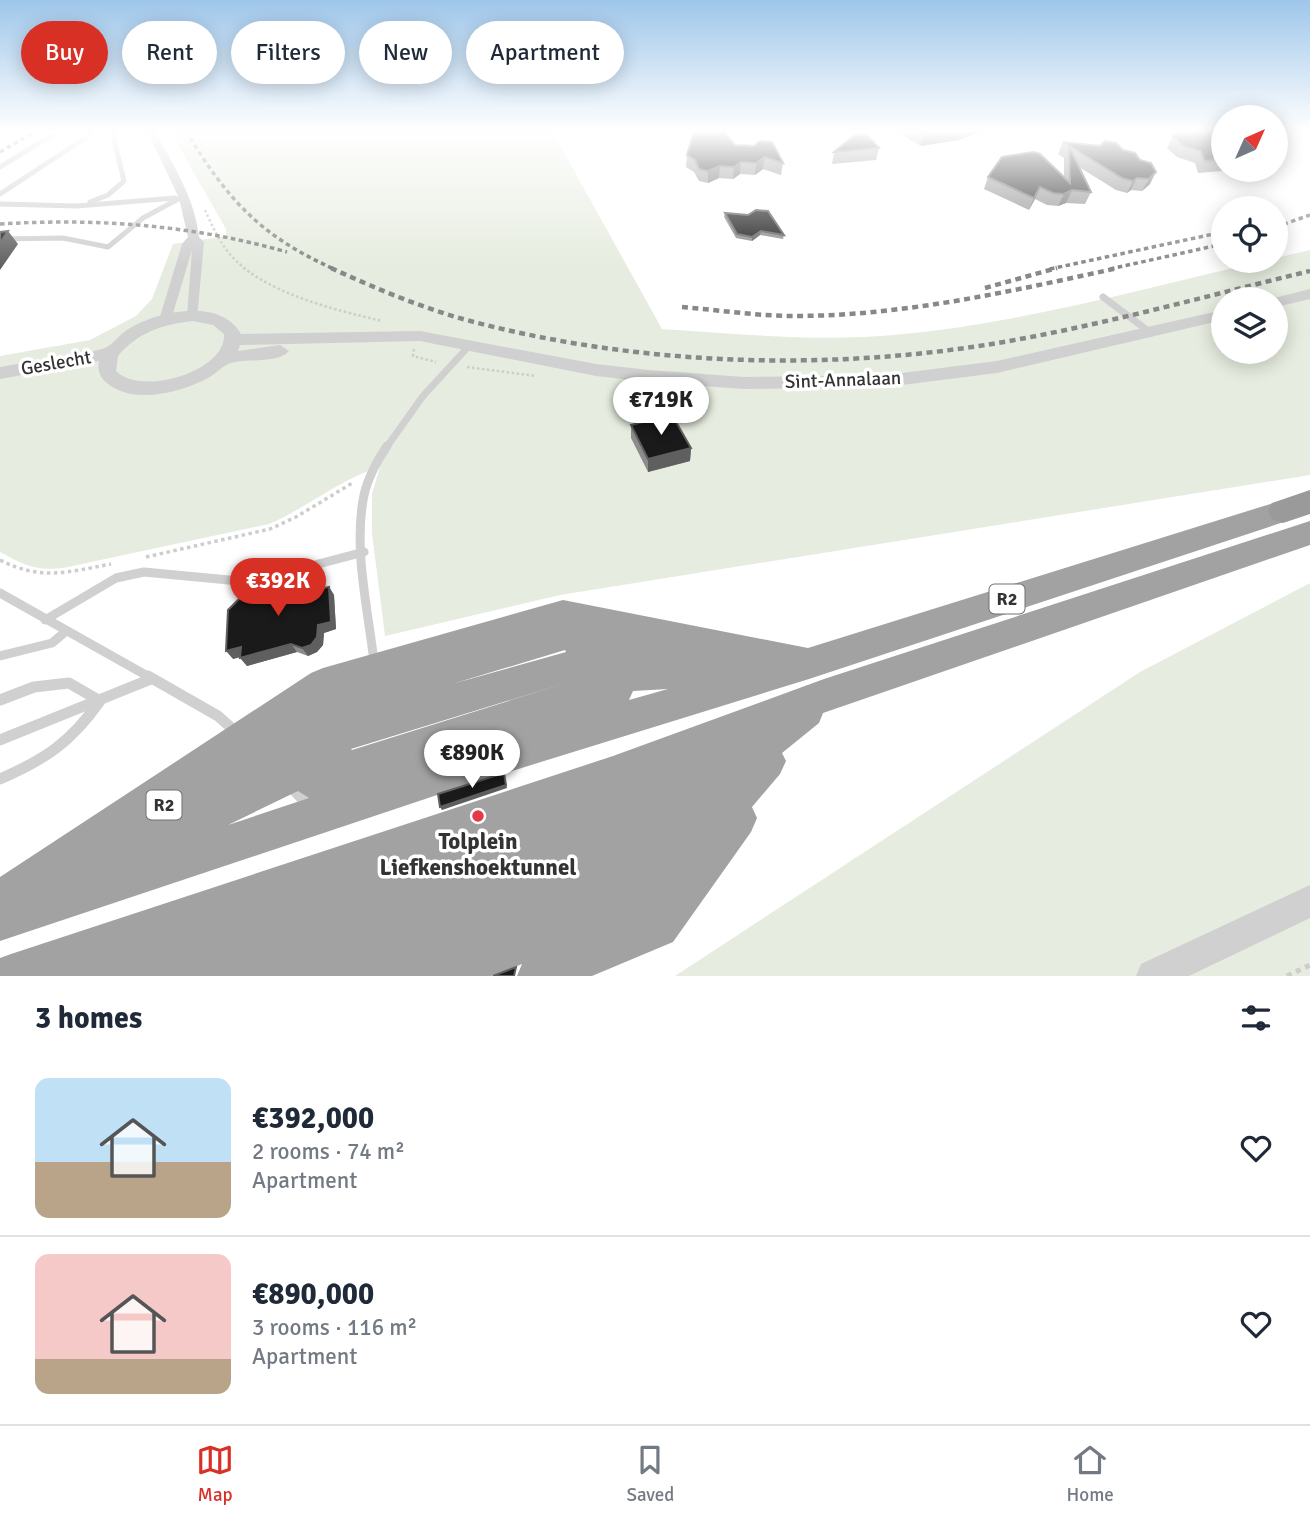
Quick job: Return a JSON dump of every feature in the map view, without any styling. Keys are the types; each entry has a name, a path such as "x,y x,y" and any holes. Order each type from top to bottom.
{"highway":[{"name":"R2","path":"2,976 337,851 595,762 1296,507"},
{"name":"R2","path":"0,913 285,780 603,741 1310,533"},
{"name":"R2","path":"383,739 563,614 817,680"},
{"name":"R2","path":"0,913 285,780 580,663 817,680"},
{"name":"R2","path":"0,913 285,780 330,756 585,678 817,680"},
{"name":"R2","path":"285,780 328,738 383,739 599,724 817,680"},
{"name":"R2","path":"11,976 613,775 817,680"},
{"name":"R2","path":"26,976 341,890 617,791 817,680"},
{"name":"R2","path":"47,976 355,907 622,809 817,680"},
{"name":"R2","path":"87,976 343,935 628,831 817,680"},
{"name":"R2","path":"173,976 342,959 634,851 817,680"},
{"name":"R2","path":"368,976 640,873 817,680"},
{"name":"R2","path":"433,976 647,895 817,680"},
{"path":"539,976 658,927 817,680"},
{"name":"R2","path":"285,780 323,684 383,739"}],"street":[{"path":"172,177 194,227 194,238 198,242 193,316"},
{"path":"165,320 188,244 194,238"},
{"path":"1288,299 1310,294"},
{"name":"Geslecht","path":"193,316 211,317 224,322 232,330 233,340 223,358 190,380 147,389 114,382 107,372 107,363 111,353 133,333 165,320 193,316"},
{"name":"Sint-Annalaan","path":"233,340 381,335 420,337 596,370 663,377 777,383 902,379 997,367 1211,318"},
{"name":"Sint-Annalaan","path":"223,358 357,345 464,346"},
{"name":"Geslecht","path":"0,373 111,353"},
{"name":"Geslecht","path":"0,383 82,372 107,372"},
{"path":"1153,976 1310,901"}],"lane":[{"path":"0,194 27,177"},
{"path":"77,206 108,195 124,181 123,177"},
{"path":"0,204 77,206 182,197"},
{"path":"0,239 63,238 108,247 127,228 153,210 182,197"},
{"path":"1104,297 1151,333"},
{"path":"383,739 362,535 364,494 375,463 464,346"},
{"path":"663,377 665,402 669,411"},
{"path":"45,620 116,578 144,572 250,582 364,552"},
{"path":"0,593 218,716 285,780"},
{"path":"0,656 52,643 65,632"},
{"path":"0,740 151,679"},
{"path":"0,700 34,687 69,684 100,701"},
{"path":"0,779 46,760 79,731 100,701"}],"path":[{"path":"218,238 248,268 283,290 354,315 420,328 423,331 420,337"},
{"path":"143,558 270,529 371,474"},
{"path":"0,560 22,572 43,575 118,563"},
{"path":"1287,976 1310,965"}],"shaded area":[{"path":"196,177 577,177 662,329 836,338 894,335 987,323 1212,273 1288,273 1288,255 1310,250 1310,475 560,595 385,636 372,533 372,494 380,467 351,479 269,524 63,568 30,566 0,552 0,356 90,340 136,316 152,299 173,244 226,236 226,229"},
{"path":"1310,583 1310,976 675,976 1140,672"}],"building":[{"path":"988,177 1063,177 1070,183 1070,177 1084,177 1091,192 1072,190 1064,194 1053,193 1040,187 1034,198"},
{"path":"1120,177 1151,177 1133,181"},
{"path":"756,210 768,211 784,235 761,231 752,237 737,234 725,213 748,215"},
{"path":"8,231 0,243 0,232"},
{"path":"672,415 691,448 648,459 631,425"},
{"path":"314,578 315,590 329,587 331,622 318,625 317,637 311,645 302,648 291,644 240,658 241,647 226,651 228,610 240,598"},
{"path":"504,773 506,785 440,807 438,794"},
{"path":"516,967 514,976 493,976"}],"railway":[{"path":"216,177 231,196 265,229 334,269"},
{"path":"1288,223 1310,215"},
{"path":"0,224 73,222 145,226 216,235 287,252"},
{"path":"1050,269 1211,235"},
{"path":"1110,269 1211,247"},
{"path":"331,268 437,311 535,336 661,355 789,360 916,354 1020,339 1104,322 1310,271"},
{"path":"985,288 1057,268"},
{"path":"682,307 780,316 876,312 957,301 1118,268"}],"place":[{"name":"Tolplein Liefkenshoektunnel","path":"478,816"}]}
